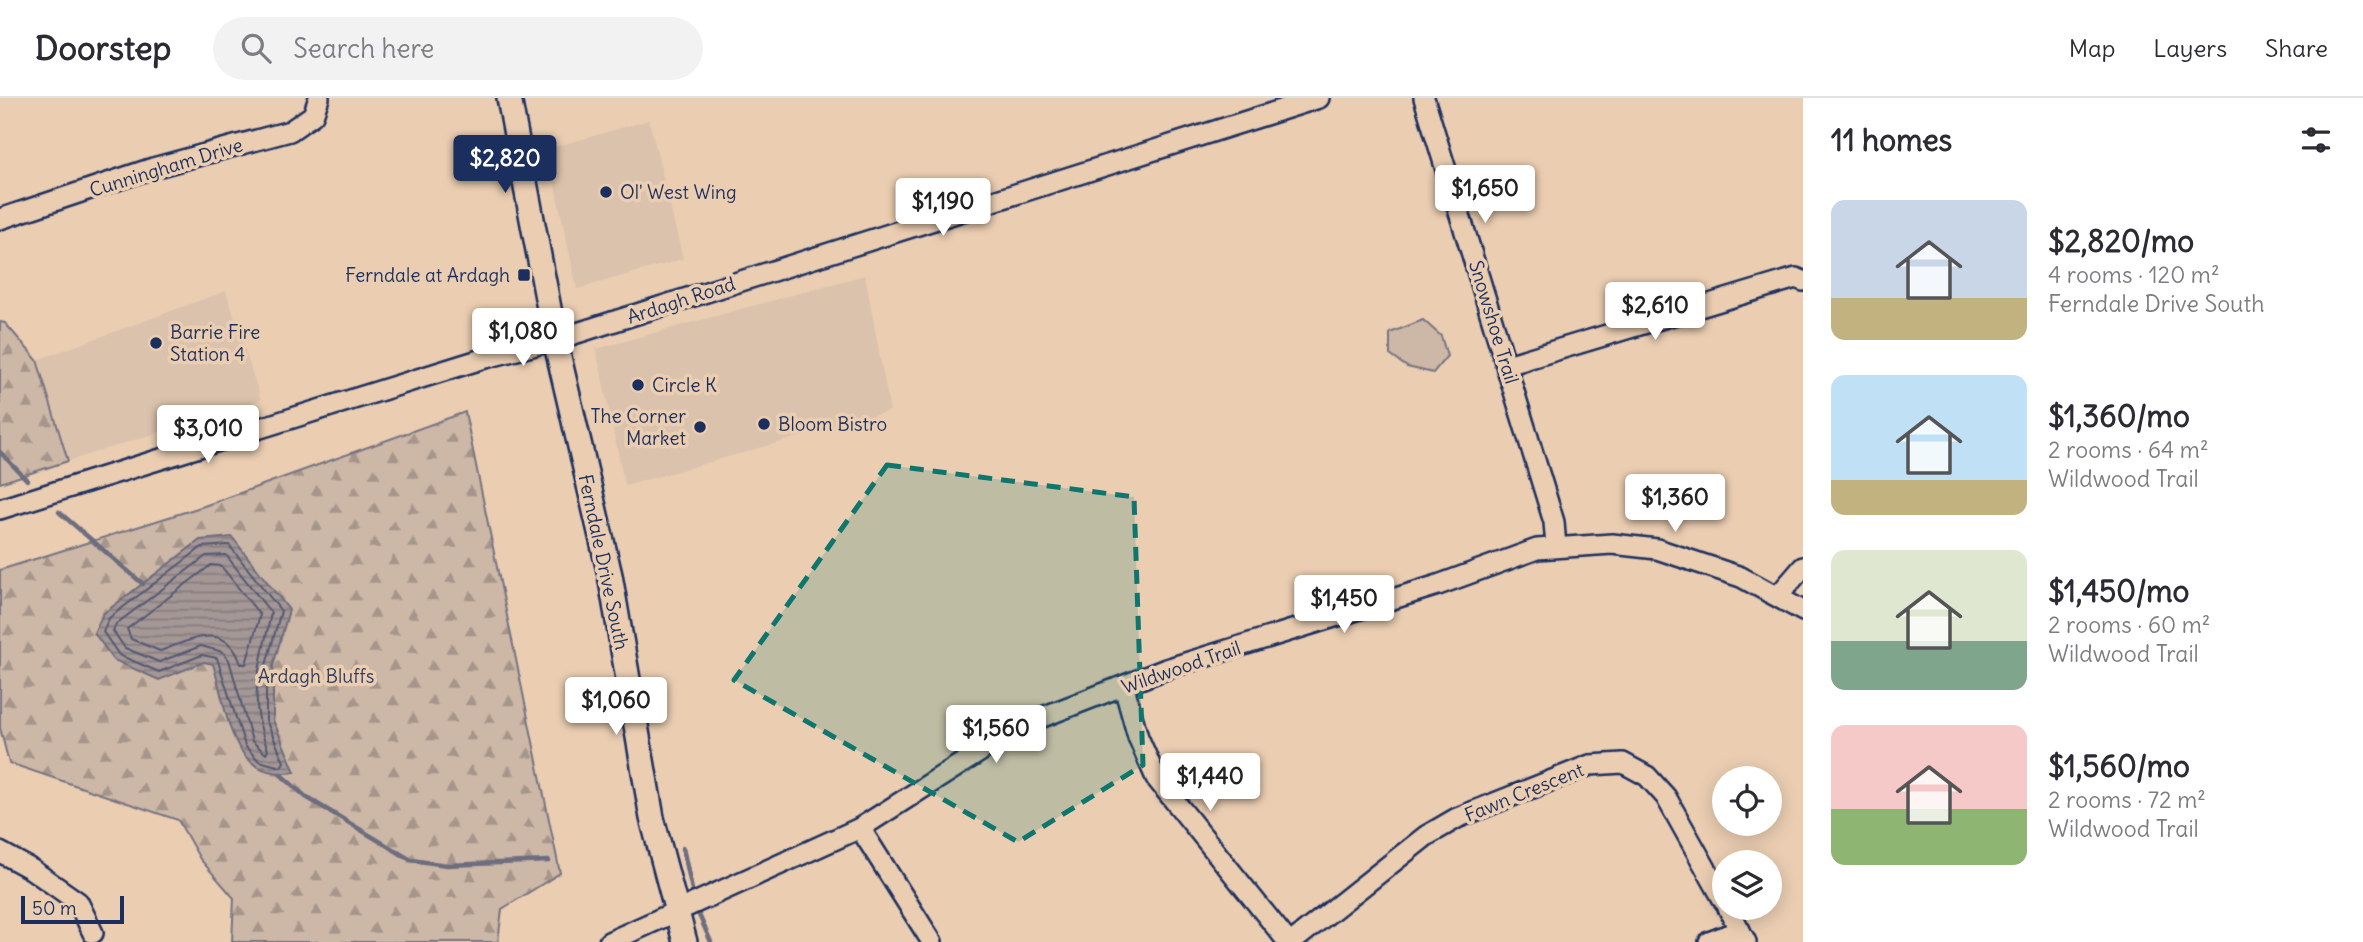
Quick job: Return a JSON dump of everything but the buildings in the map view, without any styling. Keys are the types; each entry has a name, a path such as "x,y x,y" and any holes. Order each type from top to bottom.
{"main road":[{"name":"Ferndale Drive South","path":"509,98 555,340 610,575 652,818 685,942"}],"street":[{"name":"Cunningham Drive","path":"0,219 153,168 290,131 313,115 319,98"},
{"name":"Ardagh Road","path":"0,509 470,363 555,340 1319,98"},
{"name":"Snowshoe Trail","path":"1424,98 1554,522 1556,547"},
{"path":"1507,365 1796,278 1803,281"},
{"name":"Wildwood Trail","path":"609,942 860,828 1022,725 1166,669 1438,584 1537,549 1612,544 1657,549 1741,577 1803,611"},
{"path":"1778,596 1803,567"},
{"path":"1124,687 1138,737 1156,778 1290,942"},
{"name":"Fawn Crescent","path":"1290,942 1426,836 1457,818 1590,765 1623,763 1647,776 1666,797 1712,879"},
{"path":"860,828 932,942"},
{"path":"0,852 31,869 78,902 93,933"},
{"path":"1709,942 1743,936 1734,920"}],"highlighted area":[{"path":"887,465 1134,497 1143,765 1018,842 734,680"}],"shaded area":[{"path":"649,120 683,259 577,289 547,149"},
{"path":"865,275 890,411 625,486 596,349"},
{"path":"226,291 261,400 68,461 37,360"}],"green space":[{"path":"1423,320 1441,336 1447,356 1433,373 1407,367 1390,355 1390,333"},
{"path":"0,322 5,323 37,360 68,461 0,483"},
{"name":"Ardagh Bluffs","path":"465,412 560,873 502,909 498,942 232,942 234,898 200,859 178,820 9,763 0,728 0,570 204,506"}],"water":[{"path":"232,537 289,610 273,666 273,720 295,772 273,772 256,766 244,755 228,721 213,664 204,662 159,680 114,660 94,633 103,614 200,540"}],"waterway":[{"path":"0,452 27,480"},
{"path":"59,512 143,584"},
{"path":"280,774 306,797 411,860 447,865 549,861"},
{"path":"683,848 694,899"},
{"path":"696,908 711,942"}],"place":[{"name":"Ol' West Wing","path":"606,192"},
{"name":"Ferndale at Ardagh","path":"524,275"},
{"name":"Barrie Fire Station 4","path":"156,343"},
{"name":"Circle K","path":"638,385"},
{"name":"Bloom Bistro","path":"764,424"},
{"name":"The Corner Market","path":"700,427"}]}
